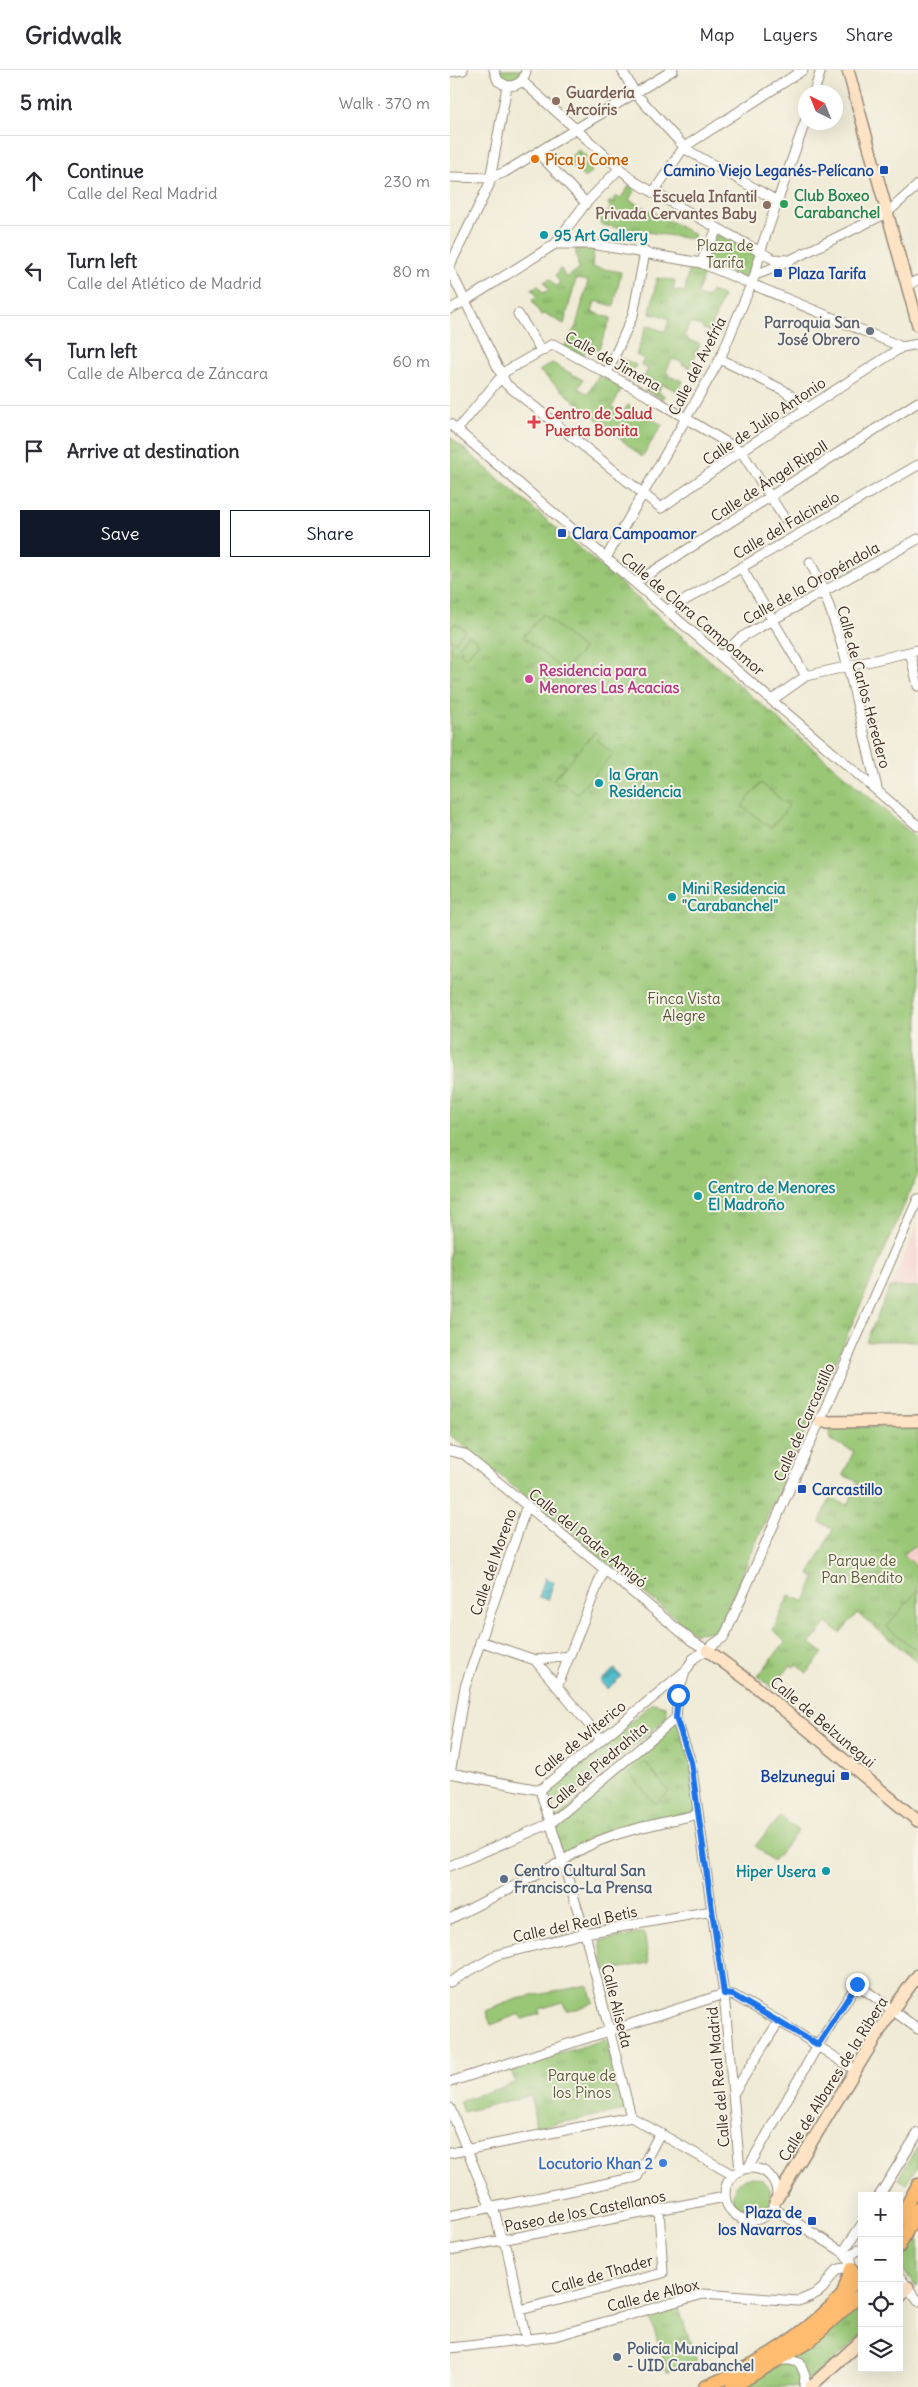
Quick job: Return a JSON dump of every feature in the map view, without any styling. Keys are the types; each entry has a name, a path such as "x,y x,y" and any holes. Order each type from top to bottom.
{"main road":[{"path":"903,2213 918,2185"},
{"path":"903,2239 918,2209"},
{"path":"705,2387 742,2371 775,2352 808,2327 843,2294 857,2271"},
{"path":"732,2387 781,2360 808,2342 858,2298"}],"street":[{"path":"450,72 463,70"},
{"path":"494,70 498,81 507,86 516,85 522,81 526,70"},
{"path":"622,70 635,93 684,147 777,201"},
{"path":"450,177 490,178 673,70"},
{"path":"653,193 684,147 803,70"},
{"path":"816,85 821,70"},
{"path":"849,71 887,213 913,282 918,325"},
{"path":"522,81 619,169 653,193 773,259 788,260"},
{"path":"507,86 490,178 450,264 465,301 506,384 644,496"},
{"name":"Calle del Avefría","path":"606,558 644,496 720,359 753,279 760,252 802,130"},
{"path":"537,152 586,203"},
{"path":"450,309 555,244 586,203 619,169"},
{"path":"753,279 788,260 887,213 918,185"},
{"path":"701,263 716,229"},
{"path":"555,244 592,244 701,263 753,279 770,291 902,347 918,344"},
{"path":"607,373 634,316 645,252"},
{"path":"770,269 767,280 770,291"},
{"path":"454,427 506,371 541,350 518,314"},
{"name":"Calle de Jimena","path":"541,350 553,344 687,418 741,451"},
{"name":"Calle de Julio Antonio","path":"644,496 661,508 741,451 902,347"},
{"path":"720,359 783,390 808,408"},
{"name":"Calle de Ángel Ripoll","path":"635,583 918,402"},
{"name":"Calle de Clara Campoamor","path":"454,427 918,826"},
{"path":"741,451 784,518"},
{"name":"Calle del Falcinelo","path":"668,610 918,464"},
{"name":"Calle de la Oropéndola","path":"722,656 740,638 918,539"},
{"name":"Calle de Carlos Heredero","path":"810,562 824,590 878,792"},
{"path":"741,567 806,676"},
{"path":"772,700 806,676 914,651 918,686"},
{"name":"Calle de Carcastillo","path":"693,1659 724,1637 918,1199"},
{"path":"820,1422 918,1421"},
{"name":"Calle del Padre Amigó","path":"450,1450 456,1450 464,1454 692,1641 707,1650"},
{"name":"Calle del Moreno","path":"450,1773 465,1686 527,1505"},
{"path":"557,1687 604,1569"},
{"path":"480,1641 534,1660 570,1656"},
{"name":"Calle de Belzunegui","path":"707,1650 749,1680 918,1821"},
{"name":"Calle del Real Madrid","path":"693,1659 684,1672 678,1695 676,1718 691,1762 724,1994 740,2171"},
{"path":"534,1660 600,1739"},
{"name":"Calle de Witerico","path":"450,1773 540,1790 684,1672"},
{"name":"Calle de Piedrahíta","path":"450,1866 551,1823 676,1718"},
{"name":"Calle Aliseda","path":"540,1790 585,1933 630,2117"},
{"path":"450,1919 563,1861 576,1852 631,1829 698,1814"},
{"name":"Calle del Real Betis","path":"450,1982 497,1955 585,1933 712,1911"},
{"name":"Calle de Albares de la Ribera","path":"775,2204 893,2009 918,1975"},
{"path":"450,2153 630,2117 740,2171 764,2171 775,2184 775,2204 762,2218 755,2220 743,2219 731,2211 725,2197 728,2183 740,2171 857,1984 918,2029"},
{"path":"450,2082 724,1994 733,1995 818,2045 855,2070"},
{"path":"733,2094 779,2022"},
{"path":"450,2108 466,2150 490,2206 495,2213 507,2249 526,2340"},
{"path":"450,2216 490,2206 637,2177 660,2133"},
{"path":"881,2192 918,2133"},
{"name":"Paseo de los Castellanos","path":"450,2250 725,2197"},
{"path":"775,2204 843,2252 857,2271"},
{"name":"Calle de Thader","path":"520,2310 663,2273 659,2210"},
{"path":"843,2252 858,2230"},
{"path":"843,2252 858,2250"},
{"path":"857,2271 851,2255 858,2251"},
{"name":"Calle de Albox","path":"450,2348 555,2336 702,2294 798,2301 811,2297 823,2288 836,2270 840,2268 857,2271"},
{"path":"903,2281 918,2302"},
{"path":"903,2294 908,2287"},
{"path":"903,2299 918,2302"},
{"path":"810,2387 858,2344"},
{"path":"781,2360 800,2363 805,2376 804,2387"}],"shaded area":[{"path":"918,1224 918,1287 890,1287"},
{"path":"912,1547 918,1547 918,1567 904,1555"}],"green space":[{"path":"499,70 521,70 516,80 507,81 500,75"},
{"path":"579,150 587,157 584,161 592,171 585,178 565,161"},
{"path":"630,185 635,189 629,200 694,234 692,239 602,225 600,219 603,216 599,212 602,210 606,214 611,208 608,204 610,201 614,204 615,201 613,199 616,196 620,199"},
{"name":"Plaza de Tarifa","path":"717,232 758,254 752,273 745,278 705,263"},
{"path":"594,247 592,267 621,272 614,306 595,301 592,312 611,318 598,351 589,345 581,359 563,349 576,326 588,281 576,279 564,324 546,314 541,315 532,300 537,296 532,289 538,285 543,293 549,290 544,282 550,279 555,286 560,283 555,275 559,272 558,270 561,269 566,278 579,269 575,249"},
{"path":"689,267 705,270 697,295 707,298 711,291 723,296 710,332 702,328 703,326 690,323 684,336 688,338 687,340 700,344 690,368 682,364 683,362 672,359 666,372 669,374 668,376 683,381 678,391 662,384 658,392 665,396 664,399 645,390 651,381 644,377 648,369 641,365 644,359 636,355 647,325 662,331 666,330 669,319 657,314 650,314 657,278 675,281 673,290 685,292"},
{"path":"621,358 636,365 628,380 619,373 618,364"},
{"path":"552,363 583,380 578,388 588,394 599,375 622,388 612,407 623,413 628,405 662,425 642,457 539,371"},
{"name":"Finca Vista Alegre","path":"450,437 918,839 918,1174 717,1631 694,1633 450,1435"},
{"path":"543,614 583,649 564,671 523,637"},
{"path":"455,623 465,630 455,642 450,640 450,629"},
{"path":"468,634 479,643 466,658 460,652 462,649 459,646"},
{"path":"595,732 600,736 597,740 613,754 577,794 562,782 558,785 553,780"},
{"path":"761,783 789,806 771,828 742,806"},
{"path":"890,1287 918,1287 918,1341 866,1341"},
{"name":"Parque de Pan Bendito","path":"918,1425 918,1547 912,1547 904,1555 918,1567 918,1662 857,1613 840,1633 827,1623 810,1643 823,1653 807,1673 796,1664 794,1667 791,1665 772,1688 758,1676 785,1642 773,1630 789,1595 805,1602 815,1578 809,1575 833,1529 820,1522 830,1498 848,1505 858,1482 843,1475 854,1451 830,1440 830,1428"},
{"path":"918,1589 918,1652 887,1627"},
{"path":"653,1703 666,1706 667,1718 563,1805 555,1804 548,1794 552,1787"},
{"path":"676,1718 691,1762 698,1814 630,1827 563,1860 551,1823"},
{"path":"645,1762 669,1792 655,1804 630,1774"},
{"path":"780,1816 798,1831 773,1861 755,1846"},
{"path":"644,1933 649,1963 605,1971 600,1941"},
{"path":"588,1985 593,2002 577,2009 566,2010 563,2002 539,2009 540,2014 522,2019 519,2014 491,2025 486,2011 517,1999"},
{"name":"Parque de los Pinos","path":"606,2039 625,2111 536,2127 531,2095 463,2112 459,2101 515,2083 511,2069"},
{"path":"918,2145 918,2165 906,2184 898,2179"},
{"path":"752,2177 765,2183 771,2196 765,2209 752,2215 739,2209 733,2196 739,2183"},
{"path":"918,2227 918,2285 916,2286 903,2270 903,2252"},
{"path":"858,2307 858,2339 802,2387 739,2387 815,2345"},
{"path":"679,2308 697,2363 667,2372 650,2316"}],"water":[{"path":"545,1578 554,1582 548,1600 539,1597"},
{"path":"615,1669 621,1677 607,1689 600,1681"}],"place":[{"name":"Guardería Arcoíris","path":"556,101"},
{"name":"Pica y Come","path":"535,159"},
{"name":"Camino Viejo Leganés-Pelícano","path":"884,170"},
{"name":"Club Boxeo Carabanchel","path":"784,204"},
{"name":"Escuela Infantil Privada Cervantes Baby","path":"767,205"},
{"name":"95 Art Gallery","path":"544,235"},
{"name":"Plaza Tarifa","path":"778,273"},
{"name":"Parroquia San José Obrero","path":"870,331"},
{"name":"Centro de Salud Puerta Bonita","path":"534,422"},
{"name":"Clara Campoamor","path":"562,533"},
{"name":"Residencia para Menores Las Acacias","path":"529,679"},
{"name":"la Gran Residencia","path":"599,783"},
{"name":"Mini Residencia \"Carabanchel\"","path":"672,897"},
{"name":"Centro de Menores El Madroño","path":"698,1196"},
{"name":"Carcastillo","path":"802,1489"},
{"name":"Belzunegui","path":"845,1776"},
{"name":"Hiper Usera","path":"826,1871"},
{"name":"Centro Cultural San Francisco-La Prensa","path":"504,1879"},
{"name":"Locutorio Khan 2","path":"663,2163"},
{"name":"Plaza de los Navarros","path":"812,2221"},
{"name":"Policía Municipal - UID Carabanchel","path":"617,2357"}],"route":[{"path":"678,1695 676,1718 691,1762 724,1994 733,1995 818,2045 857,1984"}]}
